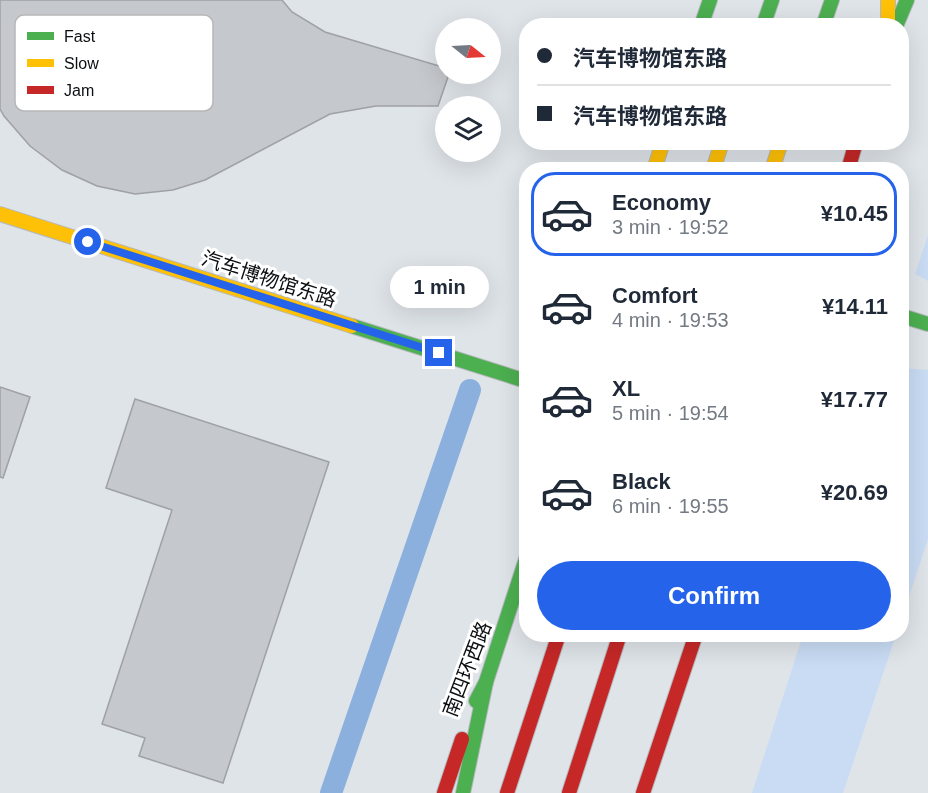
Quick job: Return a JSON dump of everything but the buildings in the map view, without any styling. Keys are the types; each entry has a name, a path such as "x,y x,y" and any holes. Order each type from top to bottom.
{"main road":[{"path":"704,18 710,0"},
{"path":"766,18 772,0"},
{"path":"826,18 832,0"},
{"path":"888,0 888,18"},
{"path":"899,18 907,0"},
{"name":"汽车博物馆东路","path":"0,214 519,379"},
{"path":"909,318 928,324"},
{"name":"南四环西路","path":"444,793 470,714 486,682 519,581"},
{"path":"507,793 556,642"},
{"path":"569,793 617,642"},
{"path":"644,793 693,642"},
{"path":"464,793 486,682"}],"shaded area":[{"path":"928,235 928,281 915,274"},
{"path":"909,369 928,370 928,539 909,597"},
{"path":"801,642 894,642 843,793 752,793"}],"waterway":[{"path":"331,793 470,390"}],"traffic: fast":[{"path":"704,18 710,0"},
{"path":"766,18 772,0"},
{"path":"826,18 832,0"},
{"path":"899,18 907,0"},
{"path":"909,318 928,324"},
{"path":"352,326 519,379"},
{"path":"476,701 486,682 519,581"},
{"path":"463,793 486,682"}],"traffic: slow":[{"path":"888,0 888,18"},
{"path":"657,162 660,150"},
{"path":"716,162 719,150"},
{"path":"775,162 778,150"},
{"path":"0,214 352,326"}],"traffic: jam":[{"path":"850,162 854,150"},
{"path":"507,793 556,642"},
{"path":"569,793 617,642"},
{"path":"643,793 693,642"},
{"path":"444,793 462,739"}],"route":[{"path":"88,242 439,353"}]}
